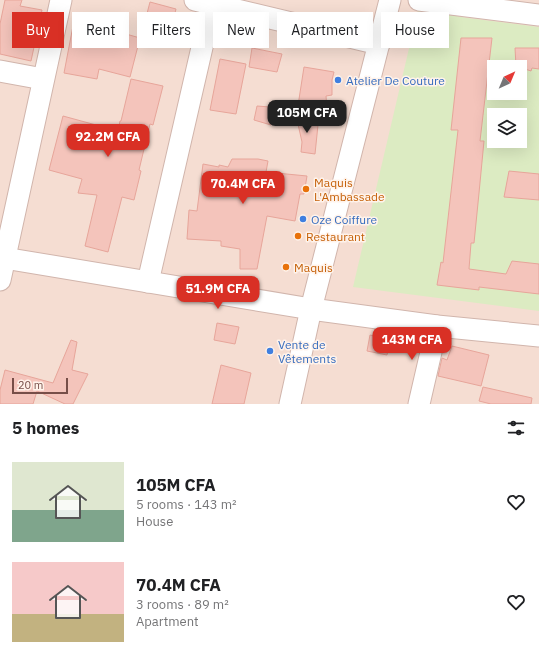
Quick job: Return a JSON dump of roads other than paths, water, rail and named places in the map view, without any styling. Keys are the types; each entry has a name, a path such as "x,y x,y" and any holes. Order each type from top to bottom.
{"street":[{"path":"0,280 4,258 8,207 43,79 61,0"},
{"path":"290,404 311,309 390,0"},
{"path":"419,0 539,15"},
{"path":"148,282 204,2 379,44"},
{"path":"0,71 43,79"},
{"path":"4,258 311,309 437,326 539,336"},
{"path":"419,404 437,326"}],"place":[{"name":"Atelier De Couture","path":"338,80"},
{"name":"Maquis L'Ambassade","path":"306,189"},
{"name":"Oze Coiffure","path":"303,219"},
{"name":"Restaurant","path":"298,236"},
{"name":"Maquis","path":"286,267"},
{"name":"Vente de Vêtements","path":"270,351"}]}
